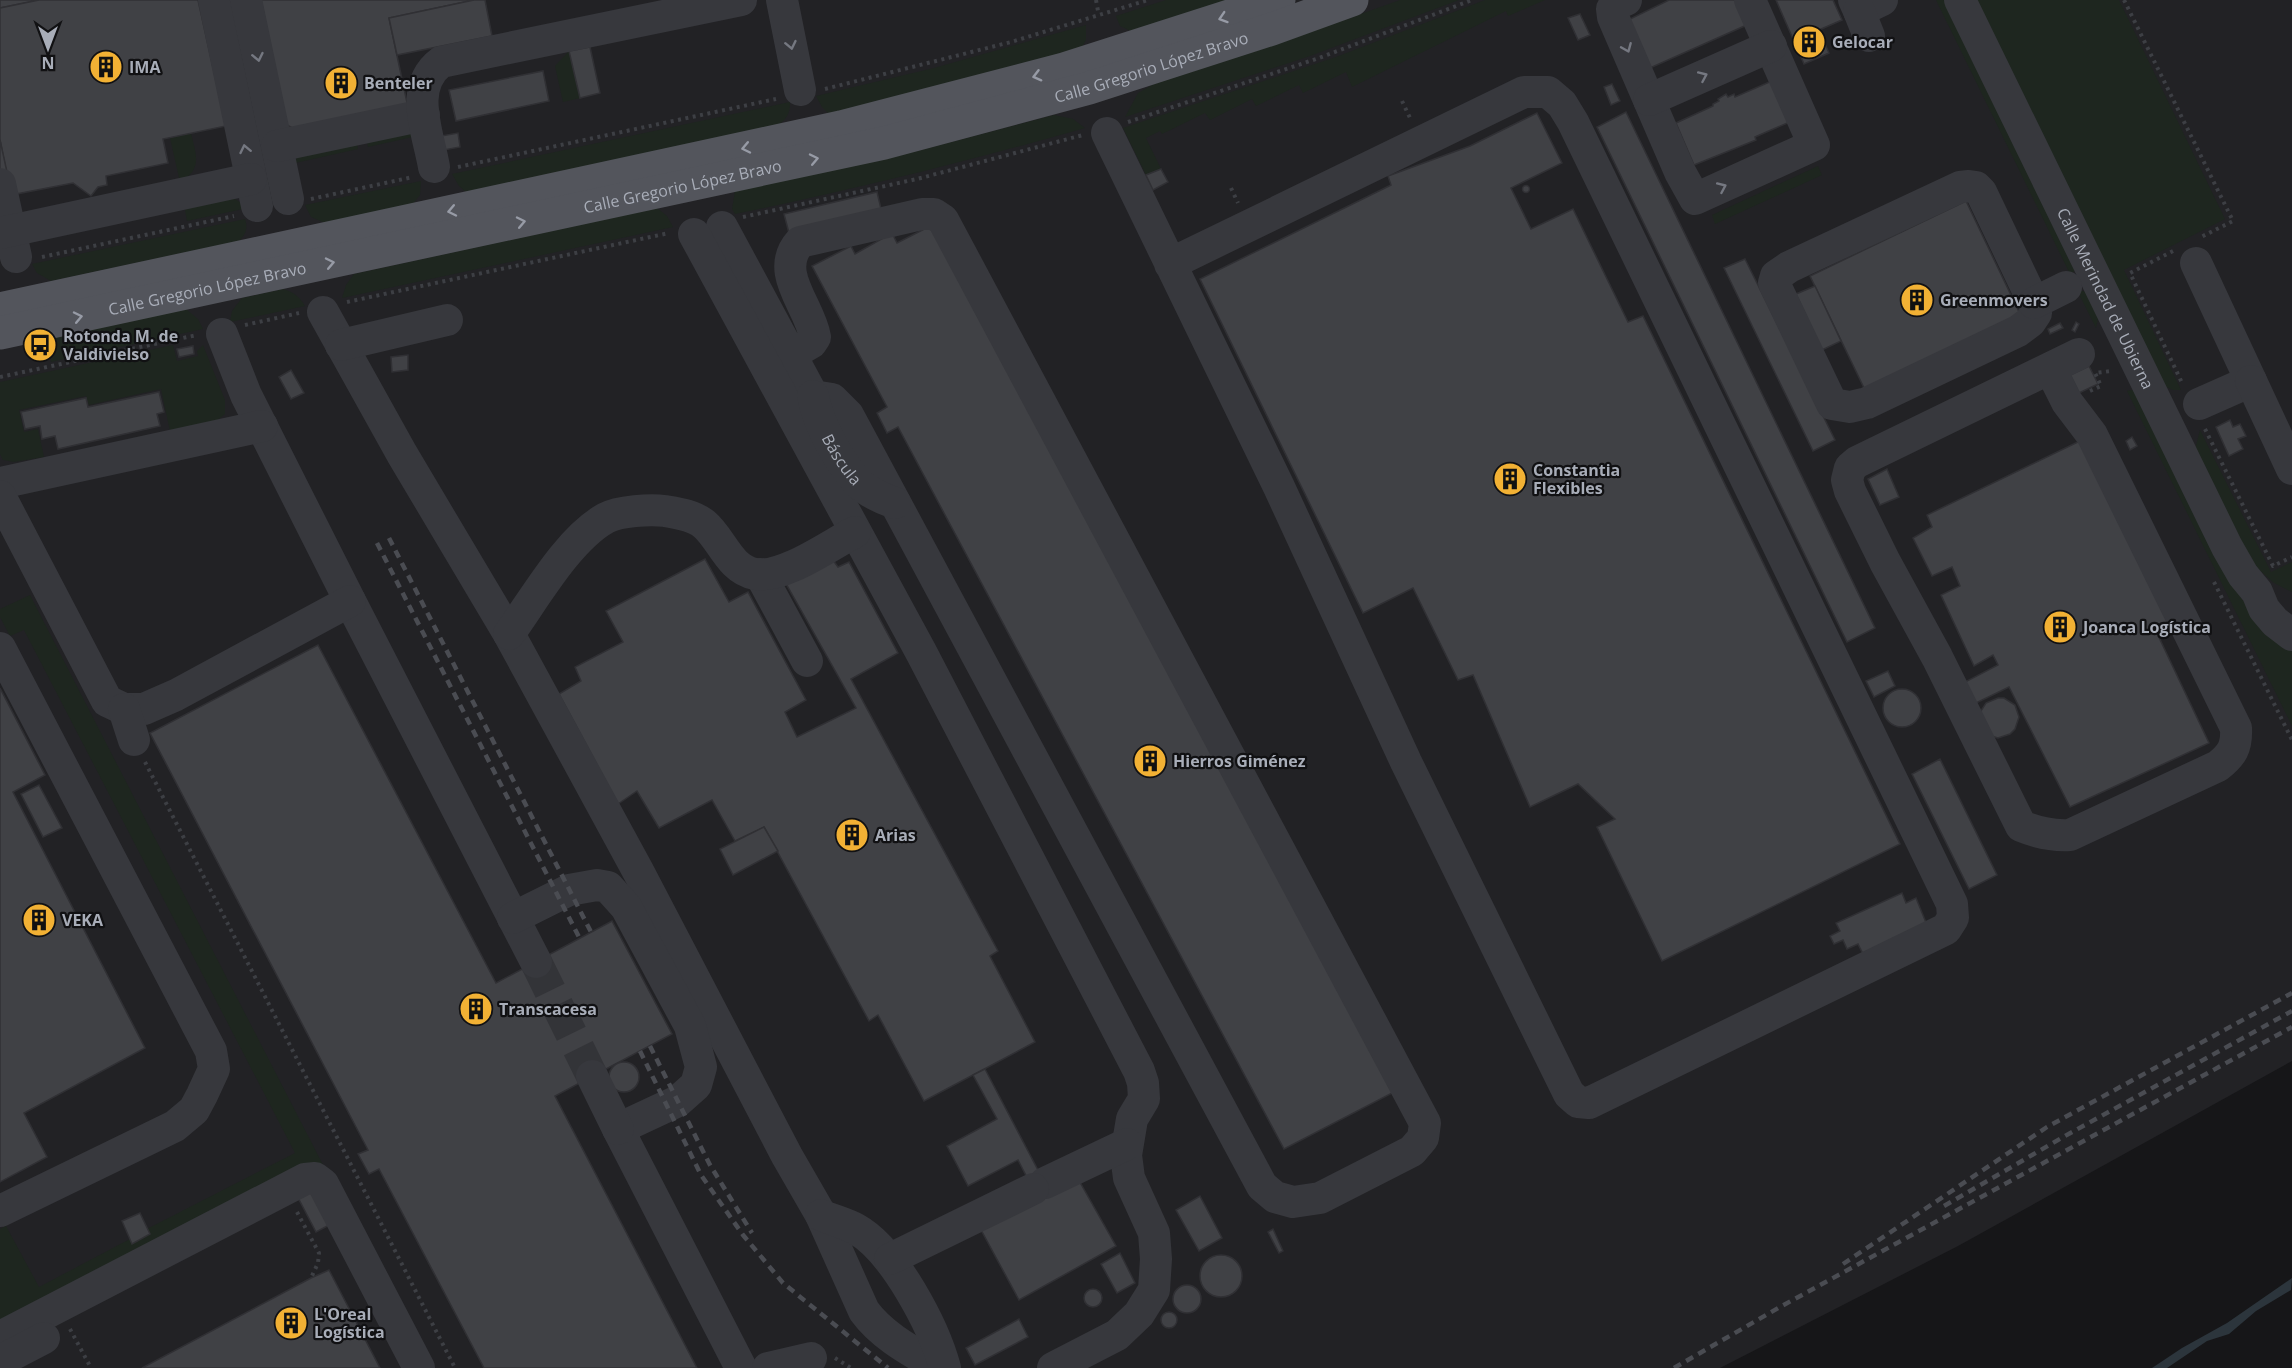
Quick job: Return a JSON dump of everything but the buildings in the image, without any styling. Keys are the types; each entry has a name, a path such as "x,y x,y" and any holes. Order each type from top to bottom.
{"main road":[{"name":"Calle Gregorio López Bravo","path":"0,309 842,127 1064,69 1279,0"},
{"name":"Calle Gregorio López Bravo","path":"0,333 884,143 1089,88 1272,29 1352,0"}],"street":[{"path":"0,184 16,244 248,200 214,0"},
{"path":"246,0 277,146 294,200"},
{"path":"438,170 424,115 422,97 424,85 432,69 441,62 741,0"},
{"path":"782,0 800,93"},
{"path":"1626,0 1612,9 1613,17 1680,172 1695,199 1814,145 1750,0"},
{"name":"Calle Merindad de Ubierna","path":"1960,0 2227,547 2243,575 2265,579 2264,609 2275,622 2292,635"},
{"path":"1649,100 1771,46"},
{"path":"1107,133 1170,264 1279,487 1411,772 1569,1094 1578,1102 1589,1103 1946,929 1953,918 1952,904 1583,143 1562,104 1548,92 1524,92 1170,264"},
{"path":"277,146 424,115"},
{"path":"1960,186 1969,186 1976,187 1981,192 2034,303 2036,313 2030,322 2018,331 1867,404 1850,407 1832,404 1774,283 1776,276 1789,267 1960,186"},
{"name":"Báscula","path":"792,354 811,343 815,337 813,324 791,280 789,269 793,249 800,242 922,214 934,214 943,220 1425,1123 1423,1138 1412,1151 1320,1198 1293,1202 1275,1197 1262,1186 895,503 876,496 846,468 816,412 813,396 792,354 708,231 855,532"},
{"path":"2196,263 2292,470"},
{"path":"2034,303 2066,287"},
{"path":"323,312 402,454 509,634 638,871 787,1156 821,1215 864,1311 888,1336 940,1368"},
{"path":"341,345 447,320"},
{"path":"222,334 246,395 536,962"},
{"path":"2050,368 2067,402 2092,435 2236,728 2237,743 2230,756 2218,766 2070,835 2056,836 2021,826 1937,657 1885,562 1850,491 1847,480 1850,468 1857,462 2050,368 2079,354"},
{"path":"2199,404 2251,381"},
{"path":"0,483 262,426"},
{"path":"0,496 107,701 124,709 144,709 176,695 350,601"},
{"path":"509,634 561,560 577,542 607,518 632,512 656,510 683,514 703,524 739,567 754,574 769,574 787,569 855,532 921,652 1139,1071 1143,1083 1144,1099 1132,1119 1126,1155 1129,1178 1154,1233 1156,1259 1154,1290 1139,1314 1117,1335 1053,1368"},
{"path":"760,574 807,661"},
{"path":"2265,579 2292,605"},
{"path":"0,648 211,1051 214,1069 194,1110 175,1126 0,1211"},
{"path":"124,709 134,740"},
{"path":"513,918 569,890 597,885 608,887 626,907 690,1026 701,1067 696,1085 678,1101 618,1129"},
{"path":"592,1076 741,1368"},
{"path":"895,1266 1039,1186 1127,1144"},
{"path":"0,1337 305,1179 315,1178 323,1184 419,1368"},
{"path":"0,1361 296,1208"},
{"path":"821,1215 857,1229 895,1266 939,1347 945,1368"},
{"path":"768,1368 811,1358"}],"path":[{"path":"1096,0 1098,11"},
{"path":"294,200 800,93 1011,42 1148,0"},
{"path":"16,244 248,200"},
{"path":"2265,579 2292,557"},
{"path":"134,740 455,1368"},
{"path":"68,1325 91,1368"}],"shaded area":[{"path":"0,0 2292,0 2292,1061 1958,1246 1720,1368 0,1368"},
{"path":"1166,0 1236,0 1135,33 1120,26 1116,16"},
{"path":"1400,0 1459,0 1310,56 1125,117 1138,93 1154,84 1277,44"},
{"path":"1485,0 1545,0 1508,16 1506,11 1352,87 1346,72 1303,93 1299,85 1256,106 1252,99 1210,120 1205,113 1162,134 1160,131 1146,138 1161,169 1146,175 1123,128 1336,57"},
{"path":"1936,0 1947,0 2076,270 2070,274"},
{"path":"1974,0 2119,0 2225,219 2124,270 2181,390 2173,390 2164,386"},
{"path":"1086,25 1086,40 1081,49 830,115 816,96 934,68"},
{"path":"569,51 580,98 563,102 555,66"},
{"path":"790,102 787,115 778,125 467,193 459,186 452,174"},
{"path":"1054,115 1073,119 1085,128 823,195 735,214 732,209 735,191 917,151"},
{"path":"406,127 417,136 368,147 366,135"},
{"path":"191,133 196,155 195,167 180,182 170,138"},
{"path":"356,137 358,149 295,163 298,154"},
{"path":"1818,166 1822,175 1715,224 1712,215"},
{"path":"421,181 420,195 412,205 325,223 311,217 305,205"},
{"path":"232,197 241,203 243,209 187,221 184,204"},
{"path":"657,208 667,216 673,227 342,298 346,285 354,274"},
{"path":"245,219 246,231 239,241 51,281 37,273 32,264"},
{"path":"283,289 295,295 305,306 230,322 232,311 242,298"},
{"path":"2078,292 2089,292 2099,314 2096,328"},
{"path":"186,309 198,319 203,329 51,362 47,339"},
{"path":"173,345 177,361 198,356 197,351 203,345 225,400 225,414 215,422 170,431 161,389 89,405 86,396 19,410 24,432 38,429 44,457 14,462 3,460 0,454 0,382"},
{"path":"2127,391 2135,391 2230,580 2246,605 2292,647 2292,726"},
{"path":"2200,430 2271,572 2292,562 2292,592 2274,583 2257,568 2242,546 2195,450"},
{"path":"30,595 323,1165 0,1329 0,1229 6,1226 39,1287 130,1239 132,1243 149,1235 147,1229 295,1153 24,630 10,636 0,617 0,609"},
{"path":"2292,1278 2291,1290 2256,1311 2229,1334 2207,1341 2167,1368 2152,1368 2227,1323"}],"tunnel":[{"path":"536,962 592,1076"}],"railway":[{"path":"389,538 591,932"},
{"path":"377,543 580,939"},
{"path":"1843,1264 2047,1127 2292,993"},
{"path":"1944,1206 2065,1136 2292,1011"},
{"path":"1674,1368 1780,1307 2292,1027"},
{"path":"650,1046 710,1165 752,1233"},
{"path":"640,1051 701,1175 743,1235 783,1283 888,1368"}],"place":[{"name":"Gelocar","path":"1809,42"},
{"name":"IMA","path":"106,67"},
{"name":"Benteler","path":"341,83"},
{"name":"Greenmovers","path":"1917,300"},
{"name":"Rotonda M. de Valdivielso","path":"40,345"},
{"name":"Constantia Flexibles","path":"1510,479"},
{"name":"Joanca Logística","path":"2060,627"},
{"name":"Hierros Giménez","path":"1150,761"},
{"name":"Arias","path":"852,835"},
{"name":"VEKA","path":"39,920"},
{"name":"Transcacesa","path":"476,1009"},
{"name":"L'Oreal Logística","path":"291,1323"}]}
